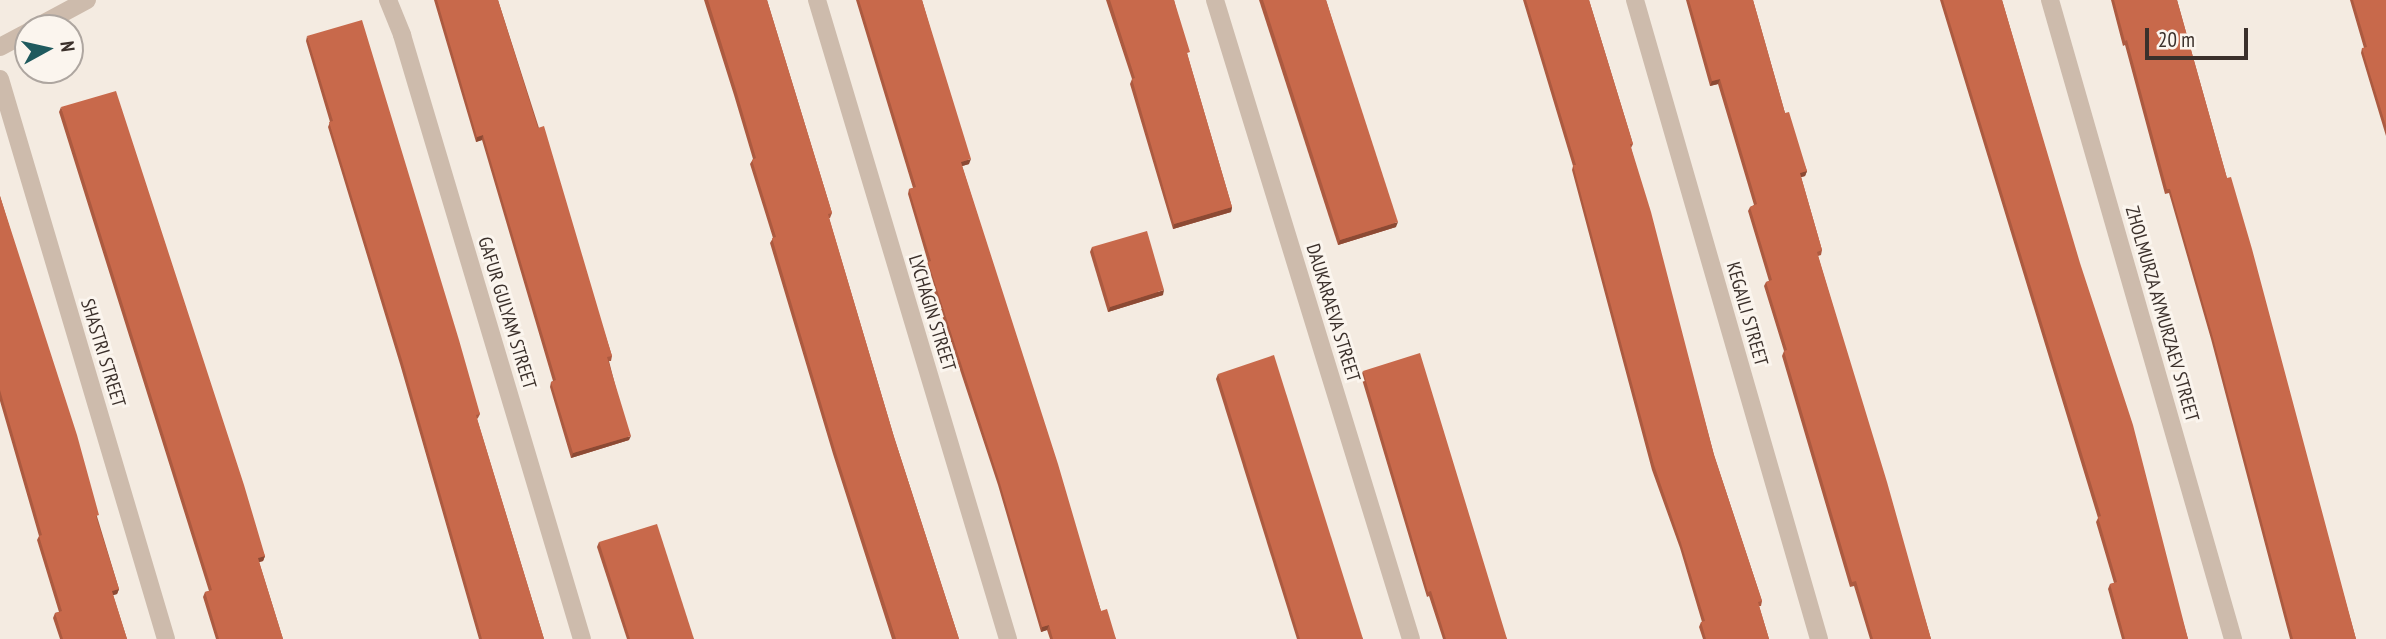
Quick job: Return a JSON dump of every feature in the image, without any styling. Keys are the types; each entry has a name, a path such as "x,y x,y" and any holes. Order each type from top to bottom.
{"street":[{"path":"61,14 87,0"},
{"name":"GAFUR GULYAM STREET","path":"388,0 402,35 582,639"},
{"name":"LYCHAGIN STREET","path":"817,0 1008,639"},
{"name":"DAUKARAEVA STREET","path":"1215,0 1411,639"},
{"name":"KEGAILI STREET","path":"1635,0 1819,639"},
{"name":"ZHOLMURZA AYMURZAEV STREET","path":"2050,0 2233,639"},
{"name":"SHASTRI STREET","path":"0,79 166,639"}],"building":[{"path":"437,0 498,0 538,128 544,126 612,356 607,357 631,436 573,453 551,382 556,380 483,135 477,137"},
{"path":"708,0 767,0 832,213 828,214 894,437 959,639 896,639 835,450 772,238 776,237 752,160 756,158"},
{"path":"859,0 922,0 971,159 961,162 1058,464 1101,611 1107,609 1116,639 1053,639 1049,625 1042,627 999,480 928,262 931,261 909,189 916,187"},
{"path":"1110,0 1174,0 1232,207 1174,224 1132,79 1135,78"},
{"path":"1263,0 1326,0 1398,222 1340,240"},
{"path":"1526,0 1589,0 1633,144 1630,144 1651,212 1714,455 1762,601 1758,602 1769,639 1706,639 1701,622 1705,621 1654,465 1573,165 1576,165"},
{"path":"1689,0 1753,0 1785,113 1789,112 1807,171 1800,173 1822,250 1817,252 1887,482 1931,639 1873,639 1856,581 1852,582 1784,351 1787,350 1766,282 1772,280 1750,207 1757,204 1720,79 1712,81"},
{"path":"1943,0 2002,0 2080,263 2133,425 2188,639 2125,639 2110,584 2117,582 2098,517 2101,516"},
{"path":"2114,0 2177,0 2227,178 2231,177 2252,249 2356,639 2293,639 2212,334 2170,189 2167,189"},
{"path":"2353,0 2386,0 2386,126 2362,48 2367,47"},
{"path":"362,20 459,340 480,414 476,415 544,639 482,639 402,360 329,122 333,121 307,36"},
{"path":"116,91 244,485 265,556 258,558 283,639 219,639 205,592 212,590 61,107"},
{"path":"0,196 77,435 99,515 96,516 119,589 112,591 127,639 63,639 55,613 62,611 0,390"},
{"path":"1147,231 1164,290 1110,307 1092,247"},
{"path":"1420,353 1507,639 1446,639 1431,591 1428,592 1363,371"},
{"path":"1274,355 1363,639 1300,639 1218,374"},
{"path":"657,524 694,639 630,639 599,542"}]}
